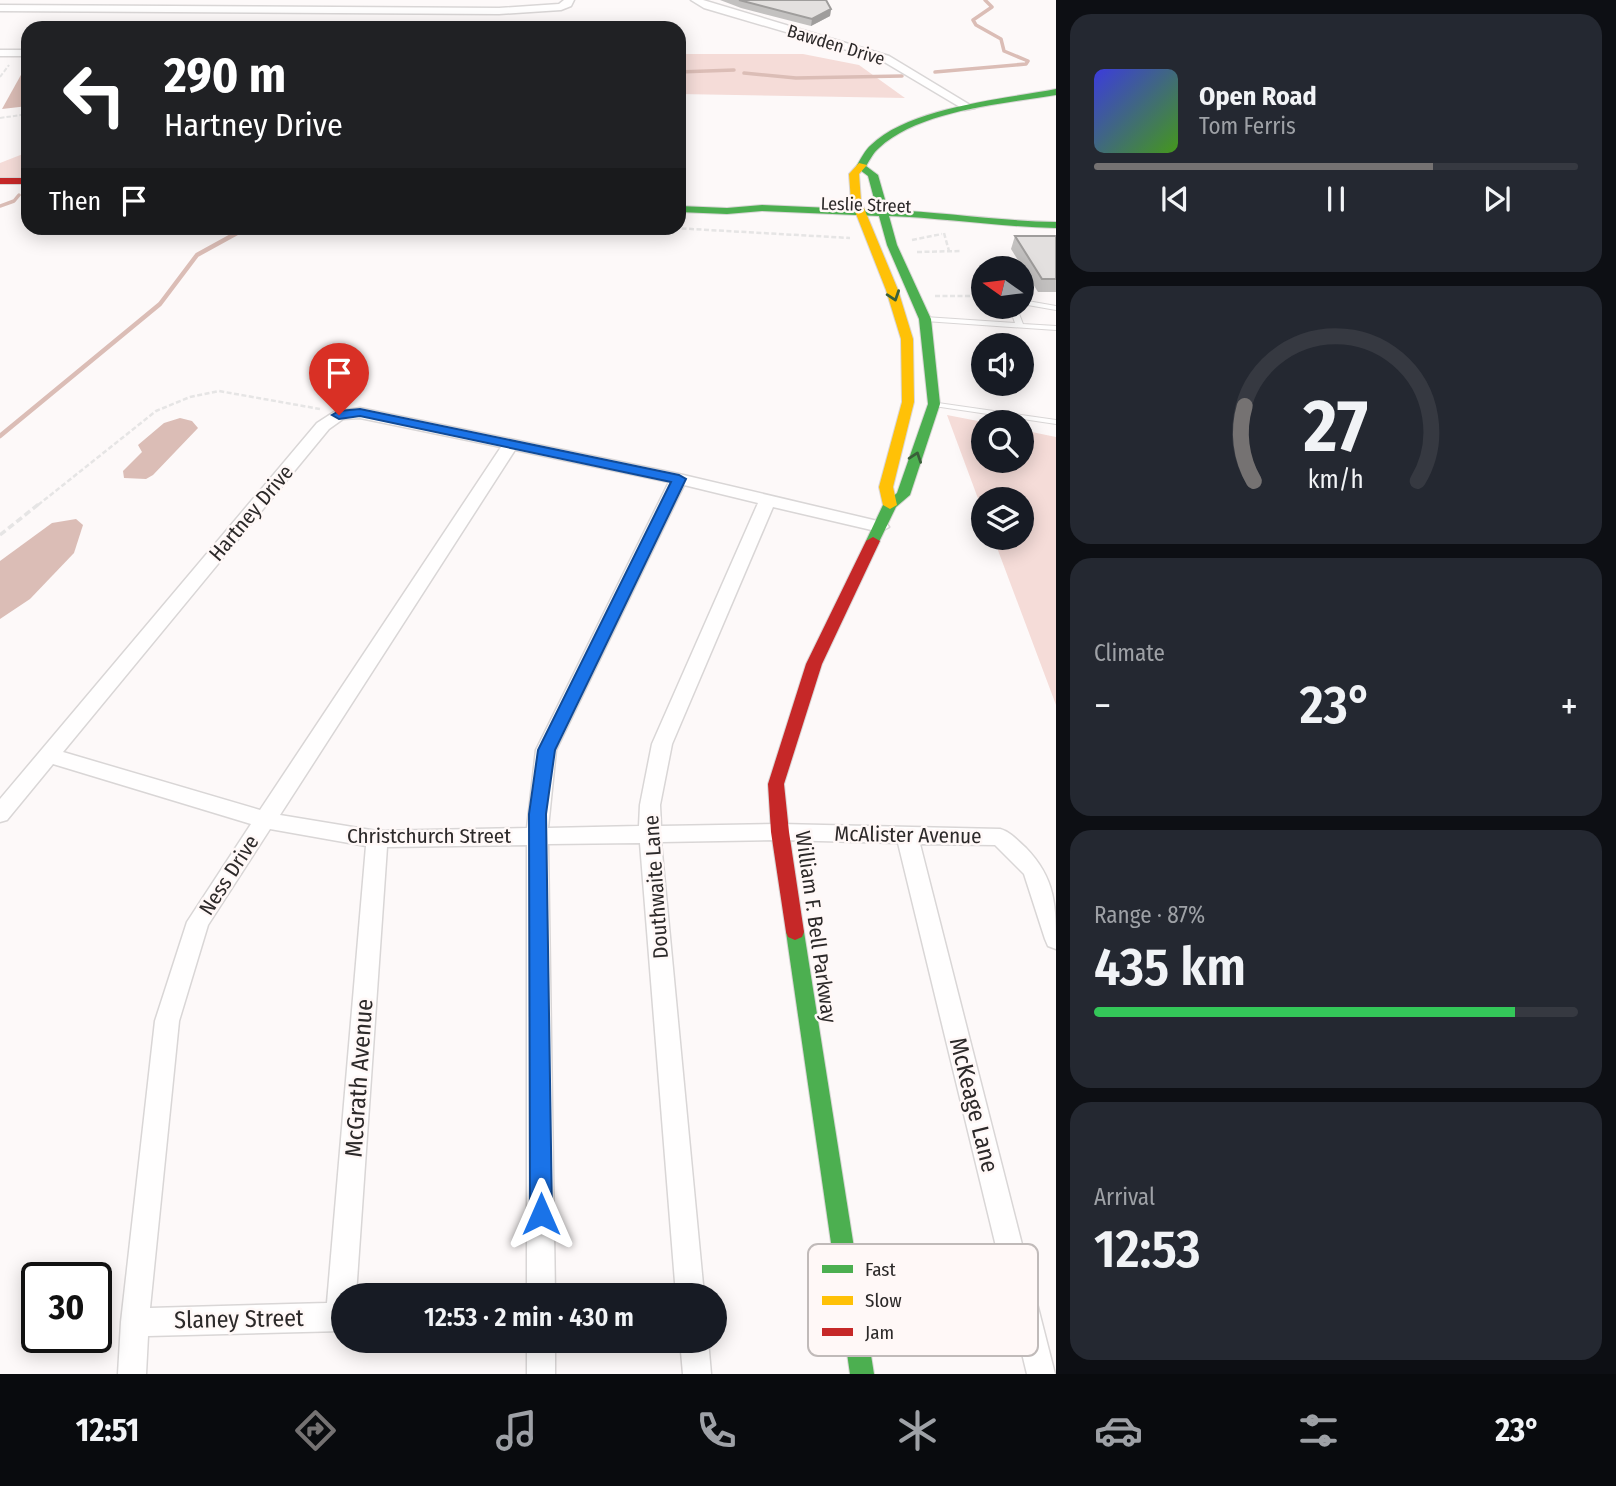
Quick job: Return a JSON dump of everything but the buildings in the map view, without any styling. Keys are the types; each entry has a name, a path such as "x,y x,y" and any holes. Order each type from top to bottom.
{"street":[{"path":"0,8 105,4 266,14 515,11 561,7 568,4 569,0"},
{"name":"Bawden Drive","path":"696,0 707,6 885,58 911,71 969,108"},
{"path":"0,53 21,53"},
{"path":"861,167 866,152 891,132 928,117 1056,92"},
{"name":"William F. Bell Parkway","path":"842,1244 780,832 776,785 814,664 890,505 903,495 934,404 925,319 892,246 873,175 861,167 854,174 863,218 892,290 907,339 908,402 887,487 890,505"},
{"path":"0,181 21,181"},
{"name":"Leslie Street","path":"686,209 727,212 763,219 863,218 968,229 1003,223 1056,225"},
{"path":"908,402 934,404"},
{"path":"339,415 360,413 511,444 679,479 880,527"},
{"name":"Hartney Drive","path":"0,814 323,426 339,415"},
{"name":"Ness Drive","path":"132,1374 135,1322 167,1021 198,922 511,444"},
{"path":"541,1283 537,814 546,750 679,479"},
{"name":"Douthwaite Lane","path":"689,1283 650,834 650,805 662,744 767,500"},
{"name":"Christchurch Street","path":"48,755 264,821 325,834 377,839 780,832"},
{"name":"McAlister Avenue","path":"780,832 1000,837 1034,870 1056,939"},
{"name":"McKeage Lane","path":"907,836 1009,1244"},
{"name":"McGrath Avenue","path":"344,1283 377,839"},
{"name":"Slaney Street","path":"135,1322 331,1317"},
{"path":"541,1353 541,1374"},
{"path":"695,1353 697,1374"},
{"name":"William F. Bell Parkway","path":"859,1356 862,1374"},
{"name":"McKeage Lane","path":"1037,1356 1041,1374"}],"lane":[{"path":"1034,304 1056,308"},
{"path":"925,319 1056,328"},
{"path":"1018,319 1020,326"},
{"path":"934,404 1056,422"}],"path":[{"path":"0,118 21,115"},
{"path":"686,229 854,238"},
{"path":"905,240 944,233 949,251"},
{"path":"915,252 960,251"},
{"path":"933,296 971,296"},
{"path":"0,535 156,411 190,397 219,391 318,408 339,415"}],"shaded area":[{"path":"686,54 803,54 859,65 905,98 686,94"},
{"path":"21,75 21,107 2,109"},
{"path":"21,155 21,180 0,179 0,163"},
{"path":"947,415 971,420 971,473 1034,473 1034,432 1056,437 1056,705 998,550 1034,550 1034,487 974,487"},
{"path":"180,418 192,421 198,428 153,475 146,479 124,478 123,471 142,452 138,445 164,423"},
{"path":"76,519 83,525 74,553 30,599 0,619 0,561 52,523"}],"waterway":[{"path":"935,72 1026,64 1028,61 1004,51 1001,39 976,25 973,20 992,7 985,0"},
{"path":"686,72 734,70"},
{"path":"744,73 796,78 902,76"},
{"path":"0,206 14,201 19,195"},
{"path":"0,436 160,304 197,255 233,235"}],"traffic: fast":[{"path":"862,165 873,147 893,133 918,122 978,106 1056,92"},
{"path":"861,167 873,175 892,245 925,319 934,404 903,495 890,505 873,541"},
{"path":"686,209 727,211 762,208 912,214 963,217 1003,224 1056,225"},
{"path":"795,932 842,1244"},
{"path":"859,1356 862,1374"}],"traffic: slow":[{"path":"862,165 854,174 856,201 892,290 907,339 908,402 886,487 890,505"}],"traffic: jam":[{"path":"0,181 21,181"},
{"path":"795,932 780,832 776,784 814,664 873,541"}],"route":[{"path":"339,415 360,413 679,479 546,750 537,814 541,1214"}]}
